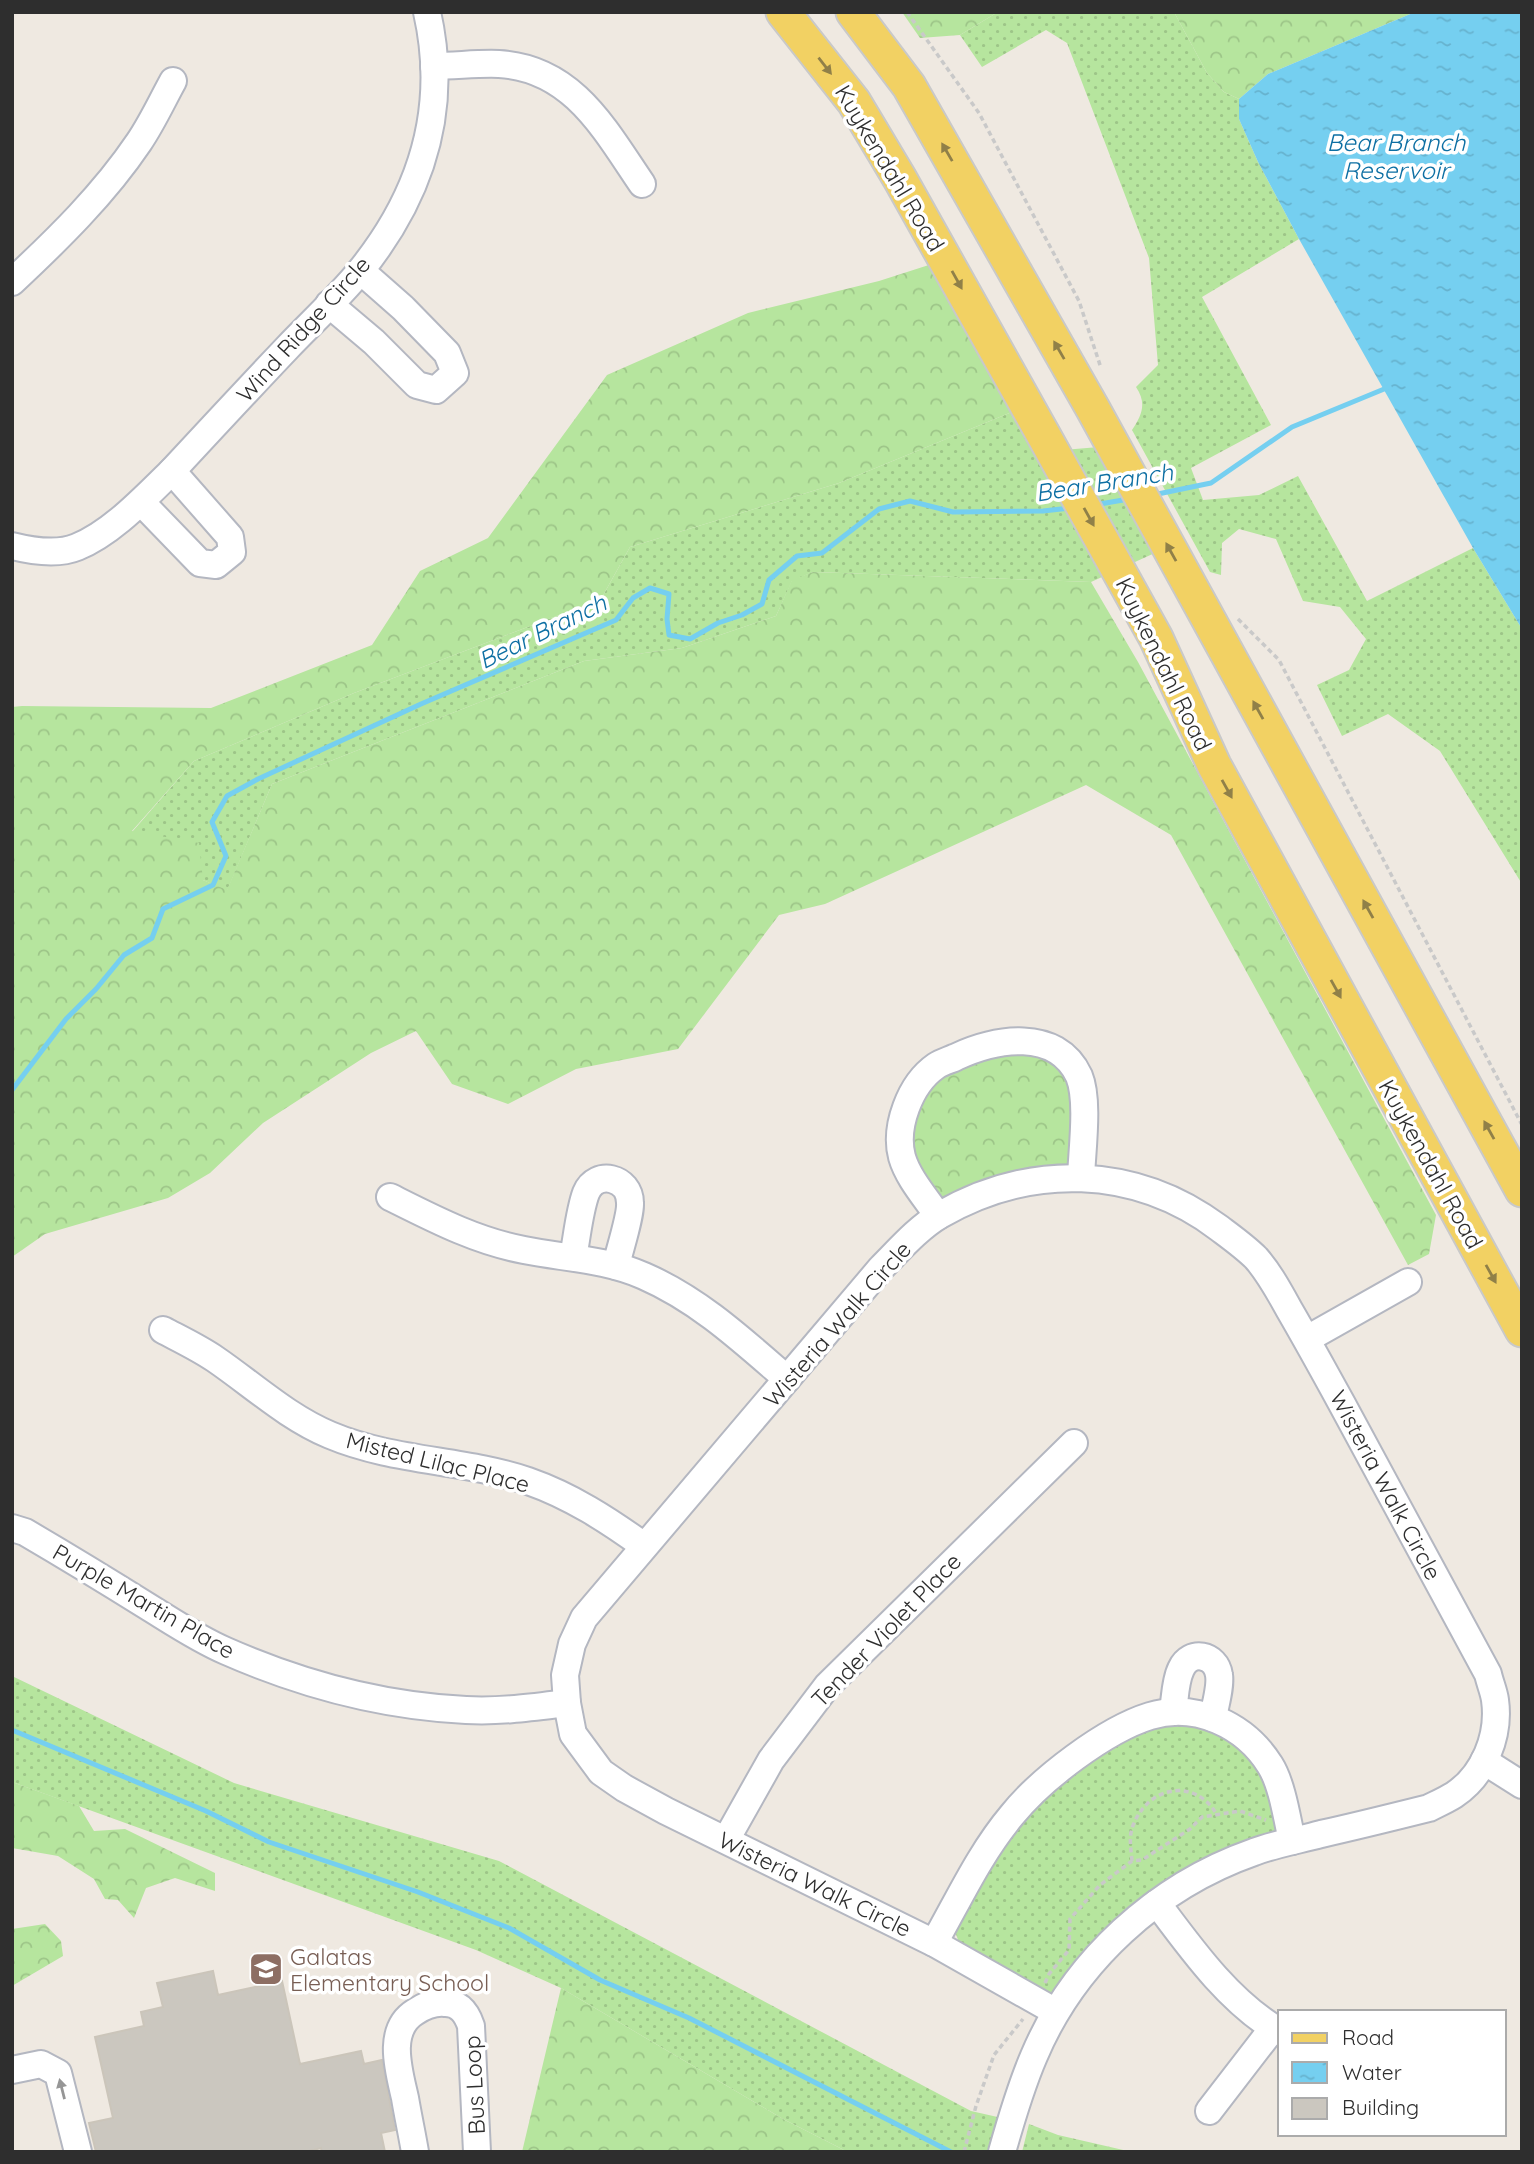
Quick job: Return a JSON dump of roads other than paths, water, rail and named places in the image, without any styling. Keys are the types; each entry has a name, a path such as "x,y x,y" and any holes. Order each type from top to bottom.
{"main road":[{"name":"Kuykendahl Road","path":"783,12 854,102 907,191 1156,638 1214,765 1522,1331"},
{"path":"853,12 909,86 1093,410 1218,612 1522,1190"}],"street":[{"name":"Wind Ridge Circle","path":"12,546 43,551 76,548 103,532 141,502 172,471 361,271 404,206 432,127 435,104 434,66 427,12"},
{"path":"434,66 499,64 520,67 540,72 567,87 603,126 642,184"},
{"path":"12,282 104,188 139,142 173,81"},
{"path":"330,304 374,342 417,385 436,390 455,373 447,353 403,308 361,271"},
{"path":"141,502 200,563 216,565 232,552 230,537 172,471"},
{"path":"938,1216 911,1177 902,1156 900,1135 911,1097 924,1078 936,1066 977,1048 1013,1041 1036,1042 1053,1048 1066,1059 1077,1073 1084,1090 1081,1177"},
{"name":"Wisteria Walk Circle","path":"1002,2152 1034,2055 1056,2012 1073,1987 1124,1929 1188,1882 1220,1865 1292,1841 1429,1808 1455,1795 1472,1779 1484,1761 1492,1743 1496,1722 1495,1699 1488,1674 1307,1339 1255,1257 1209,1221 1180,1204 1149,1191 1113,1181 1081,1177 1046,1179 1007,1187 938,1216 907,1242 881,1268 584,1618 572,1644 565,1675 573,1734 601,1772 634,1794 934,1942 1056,2012"},
{"path":"573,1257 587,1192 594,1182 607,1178 619,1181 627,1189 631,1203 615,1266"},
{"path":"390,1197 485,1241 525,1251 615,1266 642,1275 679,1293 705,1310 788,1379"},
{"path":"1307,1339 1408,1282"},
{"name":"Misted Lilac Place","path":"163,1330 213,1357 293,1416 330,1435 400,1456 481,1469 527,1481 569,1498 610,1521 644,1546"},
{"name":"Tender Violet Place","path":"726,1840 771,1760 827,1686 1074,1443"},
{"name":"Purple Martin Place","path":"12,1528 25,1532 224,1651 331,1688 374,1699 469,1710 567,1703"},
{"path":"1173,1712 1180,1669 1188,1659 1198,1655 1207,1657 1216,1665 1220,1677 1213,1718"},
{"path":"934,1942 986,1849 1013,1813 1044,1783 1083,1752 1125,1727 1150,1716 1173,1712 1194,1713 1213,1718 1241,1733 1256,1746 1271,1766 1292,1841"},
{"path":"1484,1761 1522,1785"},
{"path":"1157,1903 1224,1986 1277,2030 1209,2111"},
{"name":"Bus Loop","path":"415,2152 397,2060 397,2043 400,2028 408,2016 436,2002 452,2003 461,2008 471,2026 477,2152"},
{"path":"12,2070 41,2064 58,2073 78,2152"}],"water":[{"name":"Bear Branch Reservoir","path":"1415,12 1522,12 1522,629 1473,548 1299,239 1258,162 1239,119 1239,99 1268,74"}],"waterway":[{"name":"Bear Branch","path":"1153,495 1211,483 1292,427 1389,387"},
{"name":"Bear Branch","path":"1094,505 1129,499"},
{"name":"Bear Branch","path":"12,1090 66,1019 124,955 152,938 163,909 213,885 226,856 212,822 227,796 421,704 616,620 633,598 650,588 669,594 669,635 690,639 718,623 742,615 762,604 769,580 797,556 822,553 879,509 910,501 953,512 1070,508"},
{"path":"12,1730 206,1811 269,1842 418,1892 509,1928 600,1980 689,2018 951,2152"}],"place":[{"name":"Galatas Elementary School","path":"266,1969"}]}
